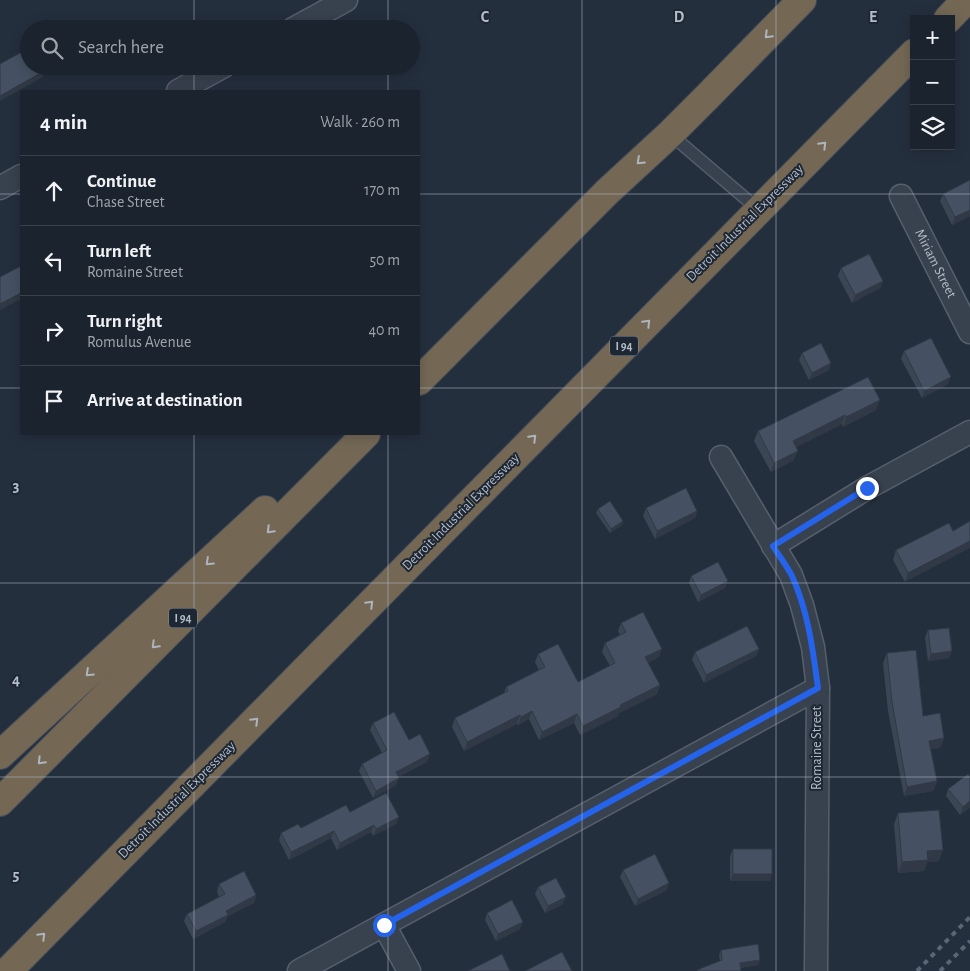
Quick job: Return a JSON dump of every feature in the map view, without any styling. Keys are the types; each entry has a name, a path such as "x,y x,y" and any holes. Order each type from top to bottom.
{"highway":[{"path":"420,366 670,134 802,0"},
{"path":"952,15 966,0"},
{"name":"Detroit Industrial Expressway","path":"8,971 910,57"},
{"path":"420,380 607,192"},
{"path":"0,755 346,435"},
{"name":"I 94","path":"0,802 365,435"}],"street":[{"path":"309,20 346,0"},
{"path":"180,90 207,75"},
{"path":"0,188 20,177"},
{"name":"Miriam Street","path":"901,196 970,332"},
{"path":"773,546 867,488 970,432"},
{"name":"Romaine Street","path":"722,458 791,576 802,605 813,647 818,688 816,971"},
{"path":"299,971 818,688"},
{"path":"384,925 409,971"}],"lane":[{"path":"670,134 759,210"}],"building":[{"path":"20,53 20,75 37,75 0,96 0,64"},
{"path":"970,180 970,210 955,217 943,194"},
{"path":"869,254 883,281 855,295 841,268"},
{"path":"20,267 20,294 0,304 0,277"},
{"path":"931,338 951,377 924,391 904,351"},
{"path":"821,343 831,363 812,373 802,353"},
{"path":"868,377 880,400 793,441 798,451 774,463 758,431"},
{"path":"686,488 697,511 657,531 646,508"},
{"path":"610,501 623,521 611,529 598,509"},
{"path":"970,521 970,541 908,573 896,550 949,523 953,531"},
{"path":"718,562 728,581 701,595 691,576"},
{"path":"643,612 662,649 645,657 660,685 583,726 577,714 542,732 532,711 521,717 520,715 467,742 455,718 508,691 506,687 545,667 538,654 558,644 578,682 615,663 605,643 626,632 621,623"},
{"path":"747,626 759,649 706,675 695,652"},
{"path":"949,628 952,651 931,654 928,630"},
{"path":"916,650 923,716 940,713 944,738 929,741 937,781 907,787 892,702 887,653"},
{"path":"394,712 409,740 420,734 430,754 396,772 399,778 376,791 362,764 387,750 373,723"},
{"path":"968,774 970,777 970,801 963,807 948,789"},
{"path":"386,793 399,817 376,829 374,825 340,843 334,831 291,852 281,833 298,824 301,828 346,805 350,812"},
{"path":"939,810 943,850 927,851 928,860 902,862 898,813"},
{"path":"733,849 772,849 772,874 733,874"},
{"path":"655,854 669,883 638,899 623,870"},
{"path":"244,871 256,895 226,911 228,915 196,931 187,914 225,894 219,884"},
{"path":"556,878 566,897 548,906 538,887"},
{"path":"512,900 523,922 498,934 487,913"},
{"path":"758,944 760,960 740,963 741,971 697,970 722,960 721,950"},
{"path":"562,952 572,971 525,971"},
{"path":"502,954 510,971 468,971"}],"railway":[{"path":"917,971 970,917"},
{"path":"940,971 970,941"}],"route":[{"path":"384,925 818,688 813,647 802,605 791,576 773,546 867,488"}]}
